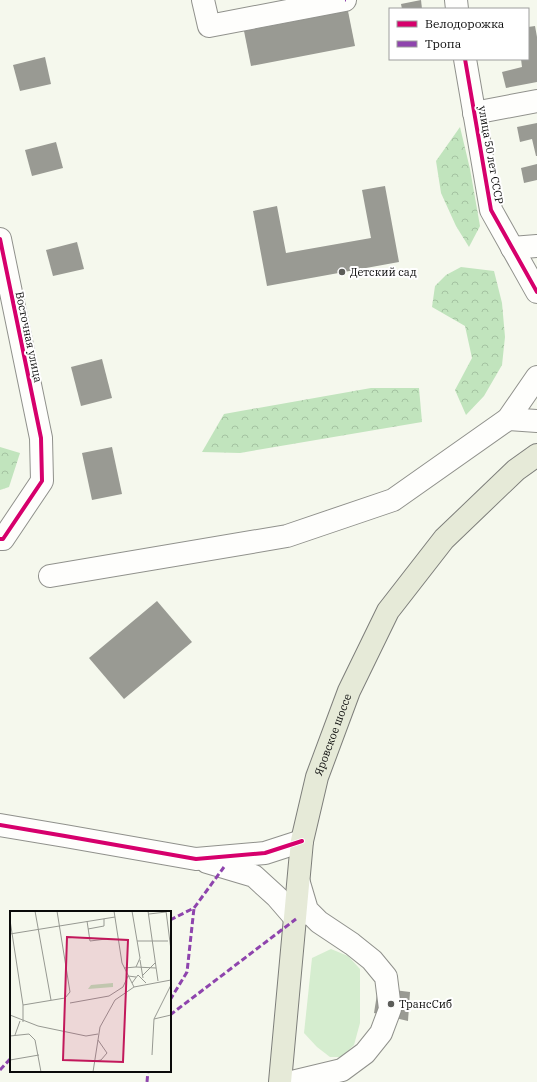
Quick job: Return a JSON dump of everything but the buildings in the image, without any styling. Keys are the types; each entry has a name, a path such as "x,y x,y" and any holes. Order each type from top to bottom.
{"main road":[{"name":"Яровское шоссе","path":"280,1082 302,841 318,777 349,691 388,610 444,539 516,470 537,455"}],"street":[{"path":"203,0 209,26 345,0"},
{"name":"улица 50 лет СССР","path":"465,60 491,210 537,292"},
{"path":"474,113 537,101"},
{"name":"Восточная улица","path":"0,239 41,438 42,481 1,539"},
{"path":"512,248 537,246"},
{"path":"50,576 287,536 393,500 508,420 537,377"},
{"path":"508,420 537,421"},
{"path":"0,826 196,859 254,876 277,897 296,919"},
{"path":"196,859 265,853 302,841"},
{"path":"292,1082 342,1070 365,1053 381,1033 390,1009 386,977 372,960 352,944 319,922 307,910 299,883"}],"green space":[{"path":"460,127 470,169 480,226 469,247 456,226 441,193 436,161"},
{"path":"461,267 494,271 502,303 505,337 502,365 484,396 466,415 455,390 472,358 465,326 432,307 435,286 446,275"},
{"path":"371,388 419,388 422,422 240,453 202,452 224,414"},
{"path":"0,447 20,453 9,487 0,490"},
{"path":"331,949 348,956 360,969 360,1023 354,1045 341,1057 330,1057 317,1047 304,1033 312,958"}],"marked path":[{"path":"171,920 194,908 224,867"},
{"path":"171,998 187,972 194,908"},
{"path":"171,1014 296,919"},
{"path":"0,1070 10,1059"},
{"path":"147,1082 148,1072"}],"cycle path":[{"path":"465,60 491,210 537,292"},
{"path":"0,239 41,438 42,481 3,539 0,539"},
{"path":"0,825 196,859 265,853 302,841"}],"place":[{"name":"Детский сад","path":"342,272"},
{"name":"ТрансСиб","path":"391,1004"}]}
